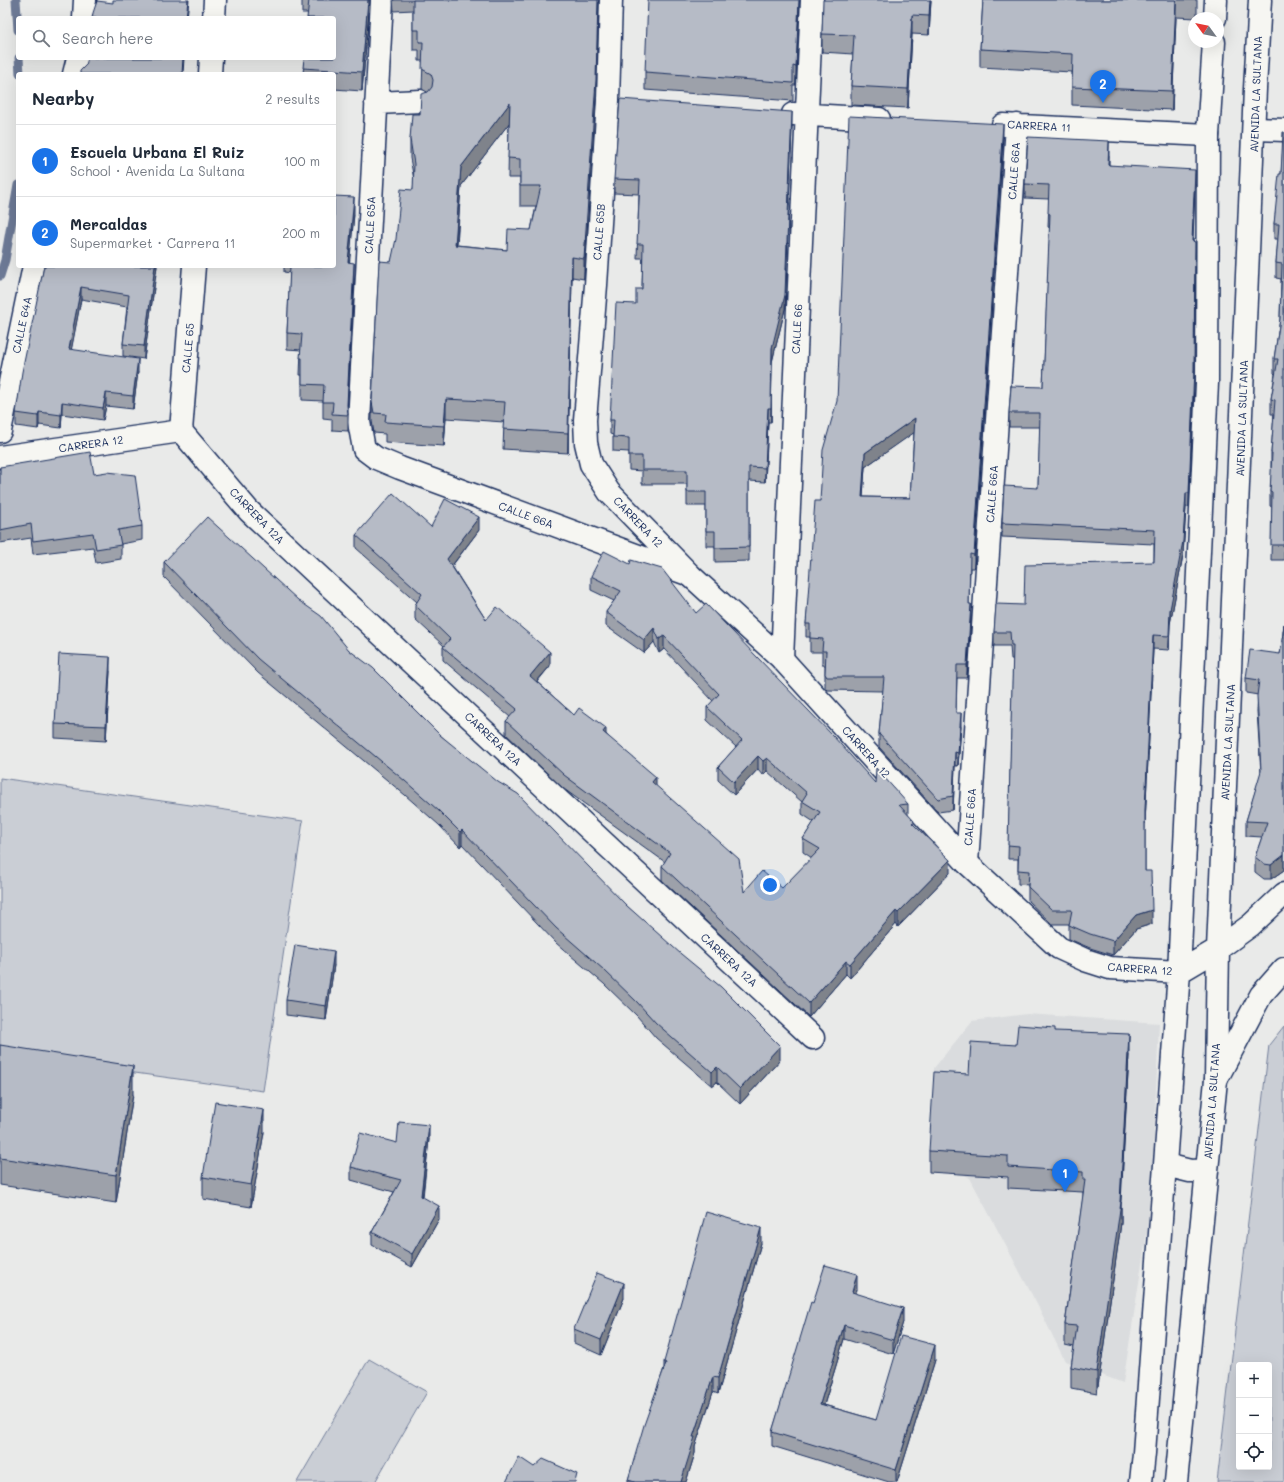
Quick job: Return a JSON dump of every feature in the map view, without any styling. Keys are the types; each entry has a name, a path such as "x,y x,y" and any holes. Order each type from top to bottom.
{"street":[{"path":"84,16 85,0"},
{"path":"214,16 215,0"},
{"name":"CALLE 65A","path":"364,449 359,422 382,0"},
{"name":"CALLE 65B","path":"591,464 586,443 585,420 596,285 608,100 611,0"},
{"name":"CALLE 66","path":"782,659 812,0"},
{"path":"1215,12 1216,0"},
{"name":"AVENIDA LA SULTANA","path":"1176,1482 1216,1080 1218,949 1260,0"},
{"path":"1140,1482 1166,1165 1179,972 1207,383 1208,135 1214,48"},
{"path":"74,72 78,60"},
{"path":"210,72 211,60"},
{"path":"608,100 631,102"},
{"path":"376,104 421,101"},
{"path":"777,113 901,120"},
{"name":"CARRERA 11","path":"986,124 1208,135"},
{"name":"CALLE 66A","path":"967,863 1017,125"},
{"path":"1255,129 1284,130"},
{"name":"CALLE 64A","path":"0,431 34,268"},
{"name":"CALLE 65","path":"181,430 194,268"},
{"name":"CARRERA 12","path":"0,457 181,430"},
{"name":"CARRERA 12A","path":"181,430 249,511 813,1038"},
{"name":"CALLE 66A","path":"364,449 376,458 400,468 690,575"},
{"name":"CARRERA 12","path":"591,464 609,492 690,575 782,659 967,863 1060,948 1085,960 1110,968 1179,972"},
{"path":"1179,972 1218,949 1251,925 1284,894"},
{"path":"1216,1080 1261,995 1284,969"},
{"path":"1166,1165 1190,1171 1207,1170"}],"shaded area":[{"path":"0,778 303,821 263,1091 0,1054"},
{"path":"1027,1014 1159,1023 1151,1207 1123,1383 1065,1361 1039,1308 970,1178 932,1155 934,1068 972,1021"},
{"path":"1284,1026 1284,1482 1217,1482 1269,1045"},
{"path":"369,1359 427,1392 375,1482 297,1482"}],"building":[{"path":"113,0 188,0 186,16 92,16 97,1 113,3"},
{"path":"309,0 368,0 362,72 303,68 304,60 336,60 336,16 307,16"},
{"path":"413,0 598,0 596,80 584,259 572,257 568,433 503,429 505,402 446,399 444,426 385,422 386,414 374,413 372,402 379,261 391,262 396,239 401,189 413,190 414,164 410,139 412,114 420,114 421,94 428,92 432,87 433,80 431,74 422,69 423,42 419,42 419,30 413,30","holes":["510,103 508,158 520,159 520,186 541,186 531,230 508,229 507,250 455,245 461,167"]},
{"path":"648,0 799,0 796,67 793,66 793,83 645,72"},
{"path":"823,0 930,0 929,16 912,15 908,89 851,86 854,35 822,34"},
{"path":"983,0 1176,0 1172,91 1072,87 1073,54 980,49"},
{"path":"87,60 183,60 182,72 80,72 86,65"},
{"path":"620,99 792,112 785,295 772,348 771,408 768,408 765,468 749,467 749,547 715,548 715,531 706,531 706,492 687,492 687,470 642,470 642,456 629,456 629,438 613,437 614,420 610,420 616,303 636,304 636,289 642,289 643,244 637,244 640,180 614,179"},
{"path":"849,116 1003,124 974,555 970,554 969,604 971,604 967,665 957,665 956,713 961,713 958,753 955,752 953,796 938,799 879,734 884,677 827,677 825,674 826,651 822,651 823,639 810,638 810,624 806,624 815,501 820,501 823,450 837,401","holes":["915,418 910,498 862,497 865,453"]},
{"path":"1283,132 1284,545 1271,545 1271,453 1275,400 1271,399 1278,359 1274,359 1280,319 1282,264 1276,263 1279,224 1274,224 1279,174 1281,174"},
{"path":"1028,137 1109,141 1108,165 1195,170 1192,241 1195,242 1194,369 1189,493 1186,493 1183,541 1170,610 1169,636 1153,635 1145,810 1145,871 1151,871 1152,910 1136,915 1113,941 1090,934 1069,925 1072,910 1052,910 1028,887 1029,871 1018,870 1019,846 1008,845 1013,645 1011,645 1010,632 994,632 996,604 1024,605 1025,565 1154,562 1155,530 1002,523 1004,486 1038,488 1040,413 1009,413 1011,386 1043,387 1050,214 1048,213 1049,185 1025,184"},
{"path":"336,196 354,197 348,262 354,263 347,405 348,415 332,414 333,402 323,402 324,385 302,384 302,358 300,358 302,334 287,333 290,268 336,268"},
{"path":"44,268 155,268 144,346 123,344 129,295 81,287 69,349 138,359 133,396 106,393 103,408 62,402 61,415 39,412 38,416 16,413 22,372"},
{"path":"90,452 94,474 107,472 135,475 142,526 118,530 121,545 96,549 93,533 33,541 31,524 0,530 0,467"},
{"path":"393,493 431,527 445,499 479,517 447,559 486,620 497,607 550,652 530,676 574,715 579,708 606,728 603,732 656,777 652,782 739,859 744,892 762,871 782,888 820,849 803,839 820,812 802,801 807,793 767,758 763,761 758,756 734,782 718,767 742,740 707,707 719,694 664,636 659,639 654,628 644,640 606,612 621,591 591,576 604,551 630,564 631,560 662,569 696,613 706,604 834,737 875,783 876,768 908,804 899,805 914,821 912,823 950,860 898,913 896,911 850,964 846,961 809,1003 662,866 670,853 564,775 506,721 517,709 443,647 450,639 415,605 422,594 356,535"},
{"path":"207,517 298,600 321,616 349,650 373,668 440,735 498,782 518,794 626,905 721,987 780,1046 740,1089 717,1067 712,1072 656,1023 604,970 556,928 462,830 460,832 405,781 258,659 164,562"},
{"path":"1284,624 1284,855 1271,865 1264,864 1255,857 1267,822 1246,821 1261,771 1257,696 1259,680 1246,678 1250,650 1280,654"},
{"path":"59,654 110,657 106,726 55,724"},
{"path":"295,945 334,951 326,1006 286,1000"},
{"path":"1018,1025 1055,1028 1055,1031 1129,1034 1121,1202 1097,1372 1071,1367 1077,1326 1065,1325 1085,1180 1083,1180 1083,1172 1008,1167 1008,1156 929,1151 934,1072 969,1074 971,1042 1016,1045"},
{"path":"0,1045 133,1066 116,1175 0,1158"},
{"path":"215,1102 264,1110 251,1185 203,1177"},
{"path":"399,1122 429,1125 421,1196 439,1206 412,1254 372,1232 401,1180 351,1167 360,1133 397,1143"},
{"path":"706,1212 761,1228 718,1378 713,1377 693,1437 695,1437 681,1482 635,1482 628,1480 644,1425 666,1363 664,1362"},
{"path":"825,1265 857,1274 852,1292 903,1308 893,1340 844,1325 820,1404 876,1420 901,1336 935,1345 896,1470 772,1432 811,1302 813,1303"},
{"path":"597,1273 624,1283 601,1340 574,1329"},
{"path":"519,1457 534,1467 543,1459 577,1474 575,1482 506,1482"}],"waterway":[{"path":"16,0 17,16"},
{"path":"19,60 20,72"},
{"path":"0,276 5,260 16,197"}],"place":[{"name":"Mercaldas","path":"1103,103"},
{"name":"Escuela Urbana El Ruiz","path":"1065,1192"}]}
